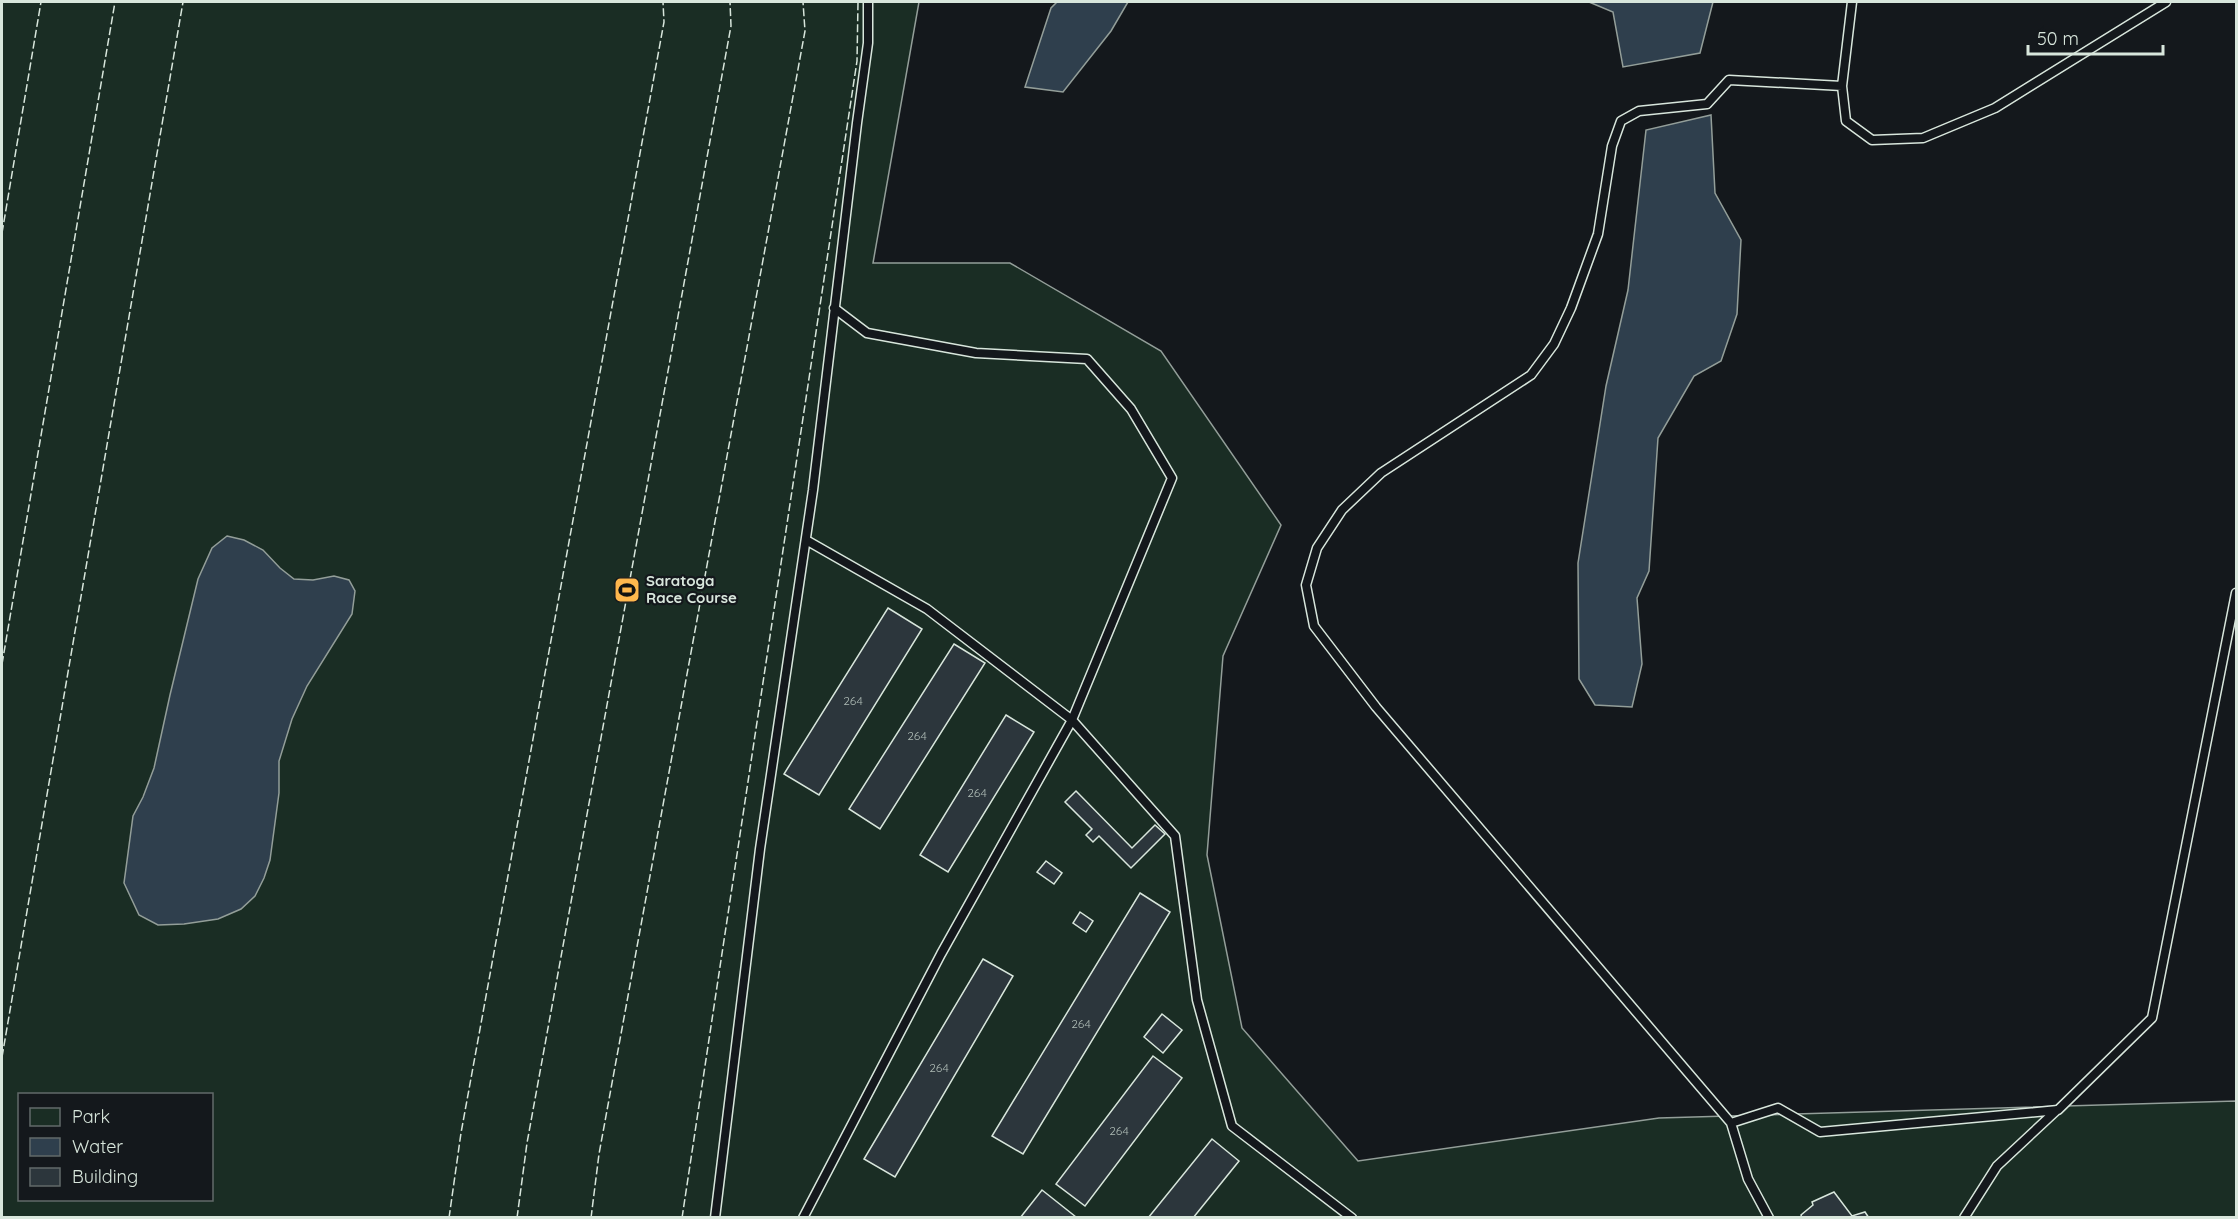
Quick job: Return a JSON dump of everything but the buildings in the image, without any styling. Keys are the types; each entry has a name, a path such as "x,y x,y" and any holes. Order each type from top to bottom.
{"lane":[{"path":"715,1218 760,849 806,540 868,43 868,2"},
{"path":"1852,2 1842,86 1846,121 1872,140 1923,138 1995,108 2166,2"},
{"path":"1769,1218 1748,1179 1731,1123 1376,707 1314,626 1306,585 1317,549 1342,510 1381,473 1531,375 1554,344 1571,308 1598,234 1612,146 1621,121 1639,111 1707,104 1729,81 1842,86"},
{"path":"803,1218 941,954 1072,720 1172,478 1131,409 1087,360 976,353 867,333 834,308"},
{"path":"806,540 927,609 1072,720 1175,836 1197,1000 1232,1126 1352,1218"},
{"path":"1964,1218 1997,1166 2152,1018 2236,593"},
{"path":"1731,1123 1778,1108 1820,1132 2058,1110"}],"green space":[{"name":"Saratoga Race Course","path":"2,2 919,2 873,263 1010,263 1161,351 1281,525 1223,656 1207,855 1242,1028 1358,1161 1659,1118 2236,1101 2236,1217 2,1217"}],"water":[{"path":"1057,2 1128,2 1111,31 1063,92 1025,87 1051,8"},
{"path":"1589,2 1713,2 1700,53 1623,67 1613,12"},
{"path":"1711,115 1715,193 1741,240 1737,314 1721,361 1694,376 1658,438 1649,571 1637,598 1642,664 1632,707 1595,705 1579,679 1578,563 1606,386 1628,290 1646,130"},
{"path":"227,536 244,540 263,550 294,579 313,580 334,576 349,580 355,591 352,614 307,686 292,719 279,761 279,793 270,860 255,896 241,909 218,919 158,925 139,915 124,883 133,816 154,768 198,579 212,548"}],"fence":[{"path":"2,233 41,2"},
{"path":"2,664 115,2"},
{"path":"2,1057 183,2"},
{"path":"449,1218 461,1133 664,22 663,2"},
{"path":"517,1218 527,1143 731,26 730,2"},
{"path":"591,1218 599,1154 805,31 803,2"},
{"path":"682,1218 857,61 858,2"}],"place":[{"name":"Saratoga Race Course","path":"627,590"}]}
